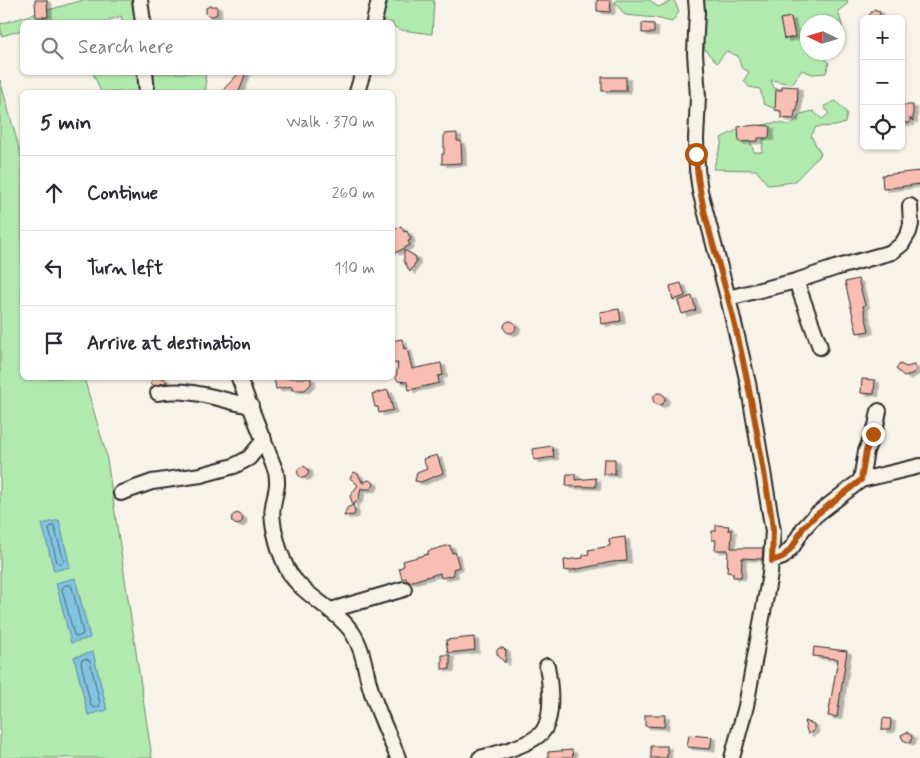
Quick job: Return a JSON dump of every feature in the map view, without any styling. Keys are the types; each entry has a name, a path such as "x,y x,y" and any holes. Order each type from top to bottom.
{"street":[{"path":"140,0 143,20"},
{"path":"374,20 379,0"},
{"path":"696,0 697,169 703,204 748,382 773,530 772,561 746,706 732,758"},
{"path":"145,75 147,90"},
{"path":"357,90 361,75"},
{"path":"728,298 796,281 892,252 902,244 909,232 911,224 910,206"},
{"path":"796,281 820,347"},
{"path":"240,380 276,472 278,482 272,512 283,561 288,572 298,584 341,619 358,641 364,658 371,691 398,758"},
{"path":"158,393 187,392 251,406"},
{"path":"861,480 866,451 876,426 879,411"},
{"path":"121,493 152,482 182,478 227,468 249,458 264,440"},
{"path":"249,458 270,460"},
{"path":"772,561 783,557 793,546 803,528 816,515 861,480 920,466"},
{"path":"331,610 404,589"},
{"path":"480,758 531,740 543,732 549,712 550,689 547,666"}],"green space":[{"path":"83,0 146,0 151,20 122,20 121,16 109,20 20,20 20,31 2,36 0,24"},
{"path":"383,0 434,0 432,34 401,30 395,27 395,20 379,18"},
{"path":"616,0 650,0 658,7 674,0 679,12 672,22 656,18 625,15 615,2"},
{"path":"701,0 847,0 848,3 838,11 839,15 800,15 800,60 826,60 829,63 826,73 812,74 802,70 792,84 771,80 774,88 786,90 787,106 773,108 764,104 760,89 749,87 744,80 749,72 741,67 738,56 726,51 717,63 705,50 700,22"},
{"path":"94,75 205,75 206,89 204,90 100,90"},
{"path":"0,80 20,152 20,380 85,380 106,453 152,758 0,758"},
{"path":"836,101 847,113 845,123 836,126 816,127 811,136 821,154 794,182 768,185 756,170 713,169 722,142 721,138 739,129 748,135 754,152 762,152 764,133 751,129 774,123 788,125 794,122 801,114 813,111 822,119 829,114 824,106"}],"water":[{"path":"59,520 70,567 54,571 42,524"},
{"path":"75,578 90,638 71,643 56,583"},
{"path":"93,652 107,710 88,715 74,657"}],"building":[{"path":"35,0 47,0 48,17 36,17"},
{"path":"597,0 611,0 610,12 597,11"},
{"path":"217,6 217,14 209,16 206,13 206,8"},
{"path":"874,9 879,11 880,15 869,15"},
{"path":"791,17 795,37 784,39 780,19"},
{"path":"642,23 654,24 654,33 642,33"},
{"path":"237,75 245,75 240,90 223,90"},
{"path":"602,77 626,77 626,91 602,91"},
{"path":"782,86 798,87 797,111 795,111 794,119 781,118 781,111 775,110 776,90 782,90"},
{"path":"905,105 913,105 913,121 910,118 910,123 905,123"},
{"path":"770,126 769,138 758,138 758,141 739,142 738,127"},
{"path":"457,133 457,141 461,141 462,163 442,164 444,134"},
{"path":"920,171 920,184 883,189 882,175"},
{"path":"401,226 404,232 407,231 411,240 408,241 410,245 395,253 395,229"},
{"path":"404,250 415,256 416,259 410,272 404,261"},
{"path":"858,279 869,331 857,333 845,282"},
{"path":"681,283 685,296 673,300 670,286"},
{"path":"692,296 696,310 682,314 678,301"},
{"path":"619,309 621,321 601,324 600,312"},
{"path":"510,321 516,327 510,333 504,327"},
{"path":"402,339 404,349 407,348 412,369 441,363 443,375 438,376 439,383 409,390 407,382 398,381 396,378 398,363 395,364 395,340"},
{"path":"900,364 906,367 914,365 915,372 905,377 896,369"},
{"path":"862,379 875,380 874,394 861,393"},
{"path":"152,380 166,380 167,382 154,386 151,383"},
{"path":"274,380 311,380 311,384 305,390 292,390 292,386 276,389"},
{"path":"388,390 393,410 379,413 378,407 375,407 372,394"},
{"path":"661,393 664,394 664,404 657,405 654,404 653,397 654,394"},
{"path":"552,446 554,457 534,460 533,449"},
{"path":"437,455 443,473 421,482 415,481 417,473 427,469 423,459"},
{"path":"604,459 615,459 615,474 603,474"},
{"path":"303,466 309,472 303,478 297,472"},
{"path":"354,472 358,474 362,482 363,480 363,484 368,480 373,482 374,485 371,489 365,490 361,488 359,498 353,505 350,496 358,485 350,478"},
{"path":"567,474 575,474 575,480 596,478 596,487 566,486"},
{"path":"353,505 354,515 344,516 347,508"},
{"path":"235,514 239,514 242,519 241,523 235,524 232,521 232,517"},
{"path":"716,525 729,526 728,530 732,530 731,548 763,548 762,559 742,558 741,577 733,577 733,573 727,572 728,550 715,550 716,540 712,540 712,531 716,531"},
{"path":"625,537 627,561 565,571 564,560 583,558 583,555 589,554 588,550 610,546 609,539"},
{"path":"450,545 452,553 455,552 459,567 453,569 454,575 441,578 440,573 409,582 406,578 402,579 399,568 404,566 403,561"},
{"path":"474,637 475,650 448,653 446,640"},
{"path":"814,647 847,651 837,717 828,716 838,659 813,656"},
{"path":"499,648 503,648 506,651 505,663 497,654"},
{"path":"442,655 450,655 450,669 442,669"},
{"path":"645,715 665,715 664,727 645,726"},
{"path":"883,718 891,719 890,730 882,730"},
{"path":"804,721 814,724 814,731 808,734"},
{"path":"907,732 912,738 910,743 903,740 901,735"},
{"path":"689,735 712,737 710,749 687,747"},
{"path":"651,746 667,746 667,758 651,758"},
{"path":"572,750 573,758 548,758 548,752"}],"route":[{"path":"696,154 700,191 707,222 748,382 771,514 773,530 772,561 783,557 793,546 803,528 816,515 861,480 862,466 873,434"}]}
